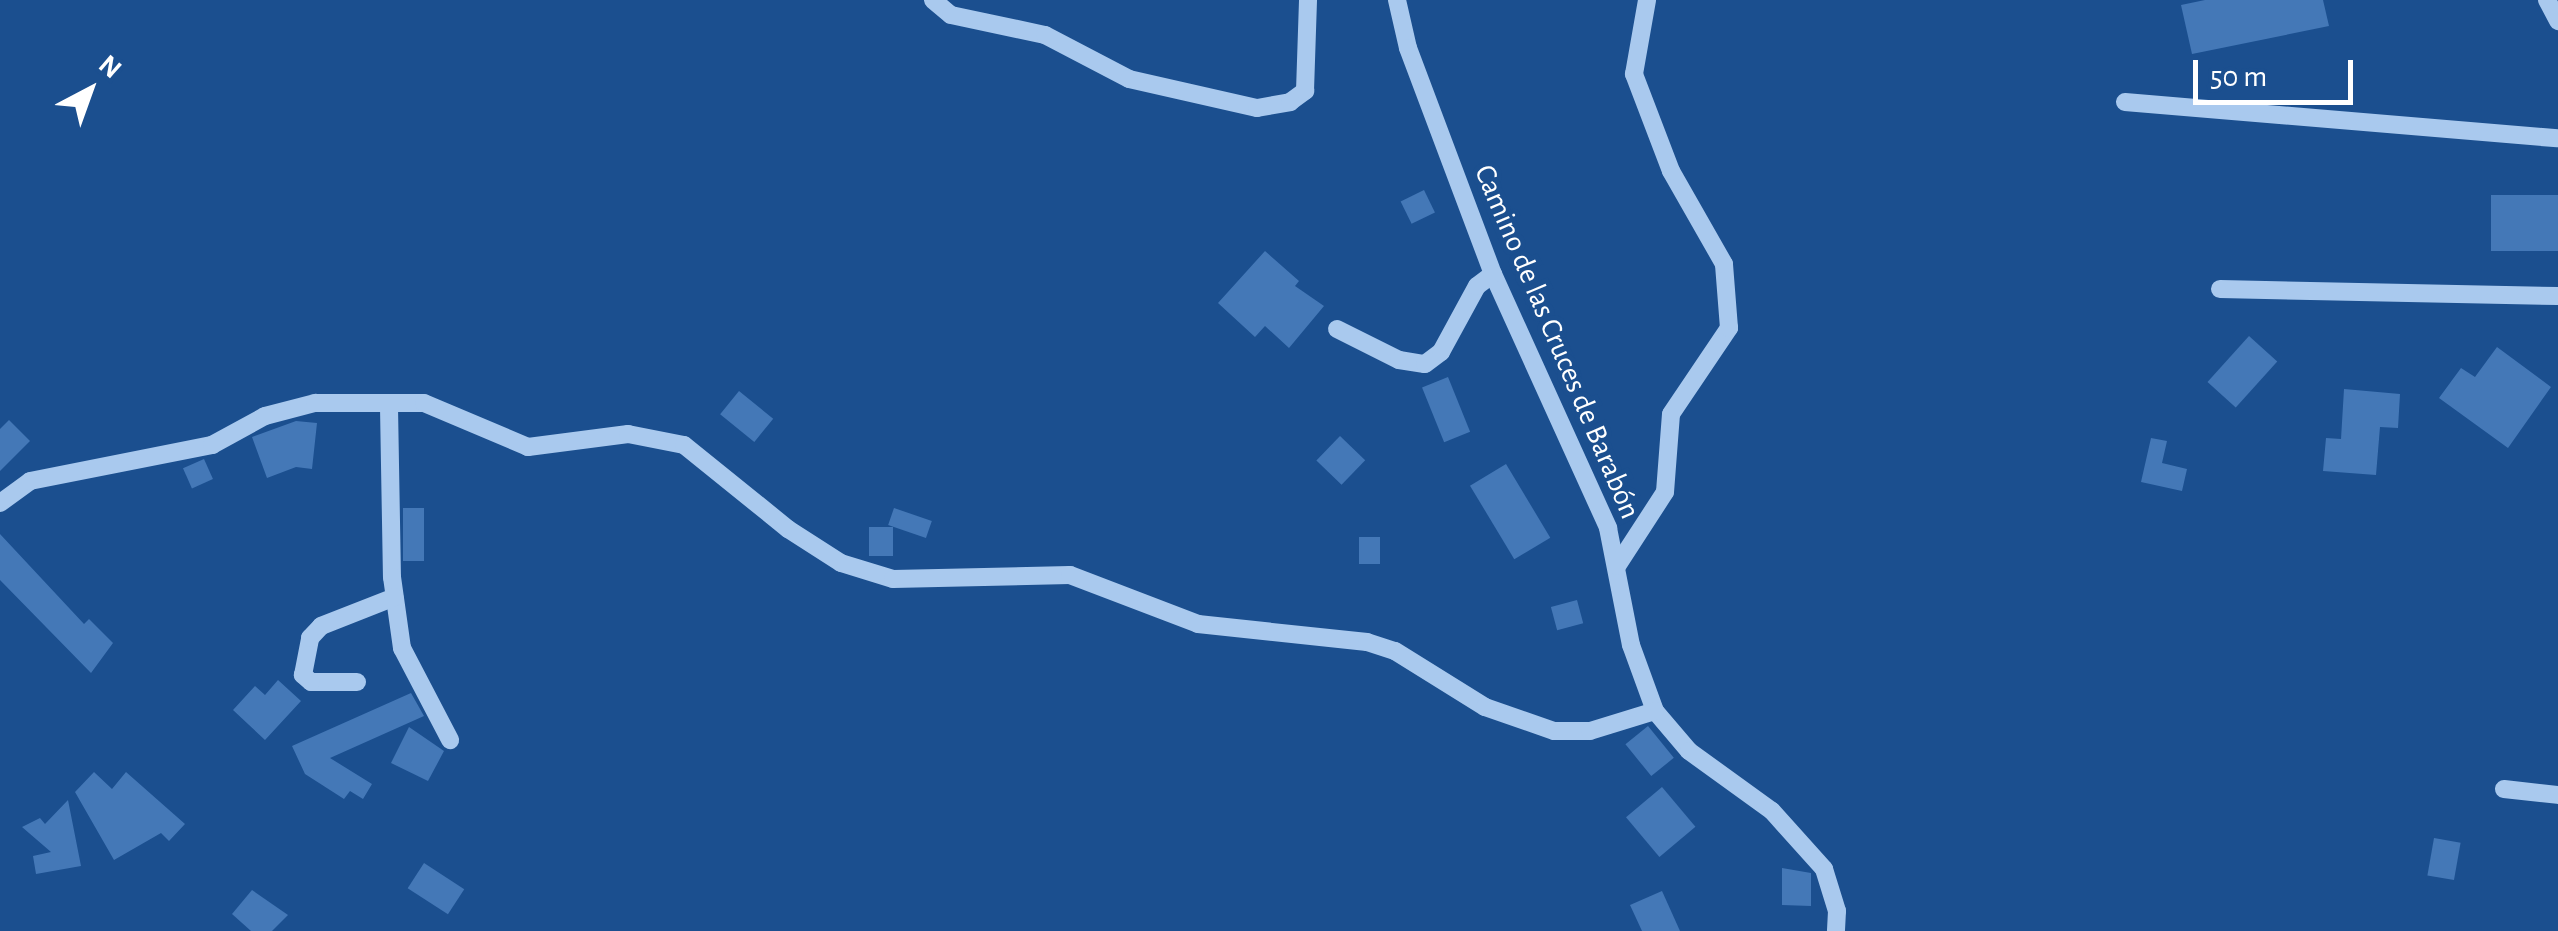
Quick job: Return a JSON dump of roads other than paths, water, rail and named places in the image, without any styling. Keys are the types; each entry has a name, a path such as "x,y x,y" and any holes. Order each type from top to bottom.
{"street":[{"path":"932,0 951,15 1045,35 1129,79 1257,108 1290,102 1305,91 1308,0"},
{"name":"Camino de las Cruces de Barabón","path":"1397,0 1408,48 1494,274 1608,528 1630,646 1655,711 1689,751 1772,811 1824,869 1838,911 1836,931"},
{"path":"1618,566 1664,492 1671,414 1729,328 1724,264 1671,171 1634,74 1647,0"},
{"path":"2547,0 2558,22"},
{"path":"2125,102 2558,138"},
{"path":"1337,329 1399,360 1425,364 1441,352 1478,286 1494,274"},
{"path":"2220,289 2558,296"},
{"path":"0,503 30,481 212,446 265,416 315,403 389,407 424,403 454,411 528,447 628,434 684,444 788,530 841,563 893,579 1070,575 1198,624 1367,642 1395,651 1485,706 1554,731 1590,732 1655,711"},
{"path":"389,407 395,597 402,648 450,740"},
{"path":"357,682 311,682 303,675 303,656 310,638 321,626 395,597"},
{"path":"2504,790 2558,794"}]}
